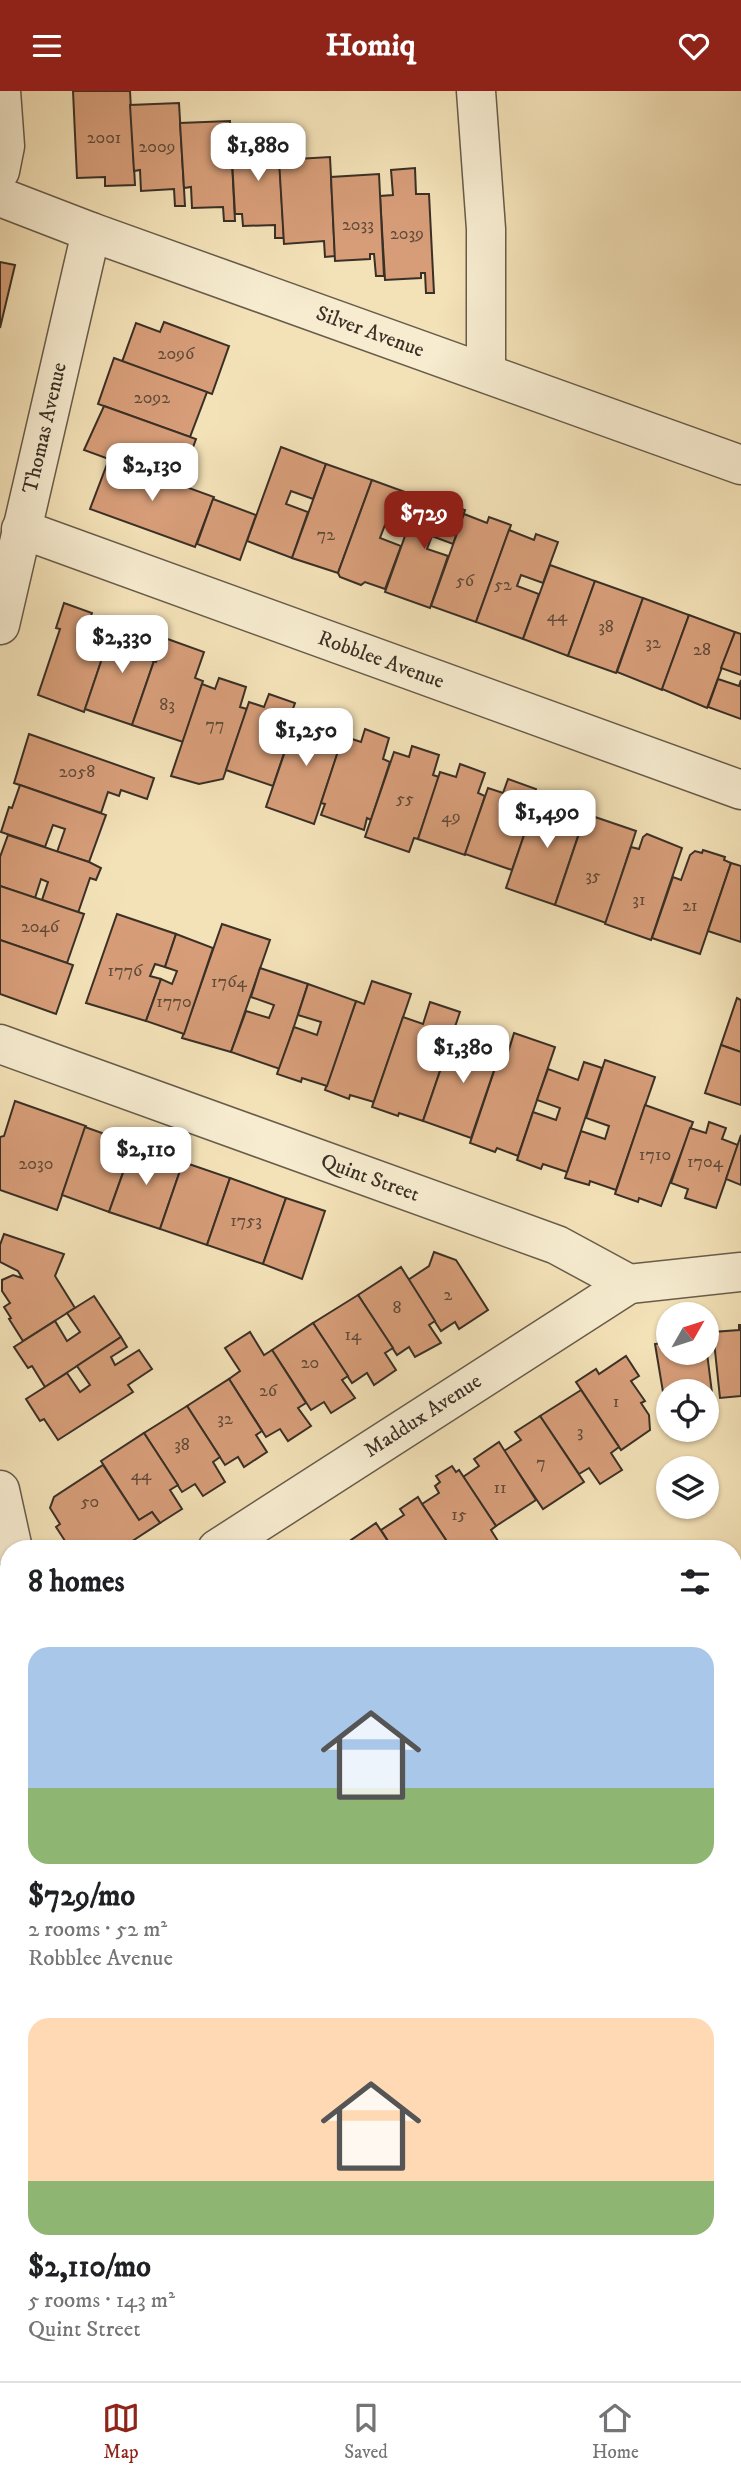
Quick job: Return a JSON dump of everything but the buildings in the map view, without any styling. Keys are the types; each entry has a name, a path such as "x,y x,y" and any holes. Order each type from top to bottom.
{"street":[{"path":"0,171 5,146 1,91"},
{"path":"475,91 486,229 486,373"},
{"name":"Silver Avenue","path":"0,197 741,464"},
{"name":"Thomas Avenue","path":"0,625 91,232"},
{"name":"Robblee Avenue","path":"22,529 741,790"},
{"name":"Quint Street","path":"0,1044 557,1245 629,1284"},
{"path":"629,1284 741,1272"},
{"name":"Maddux Avenue","path":"231,1540 629,1284"},
{"path":"0,1490 11,1540"}]}
